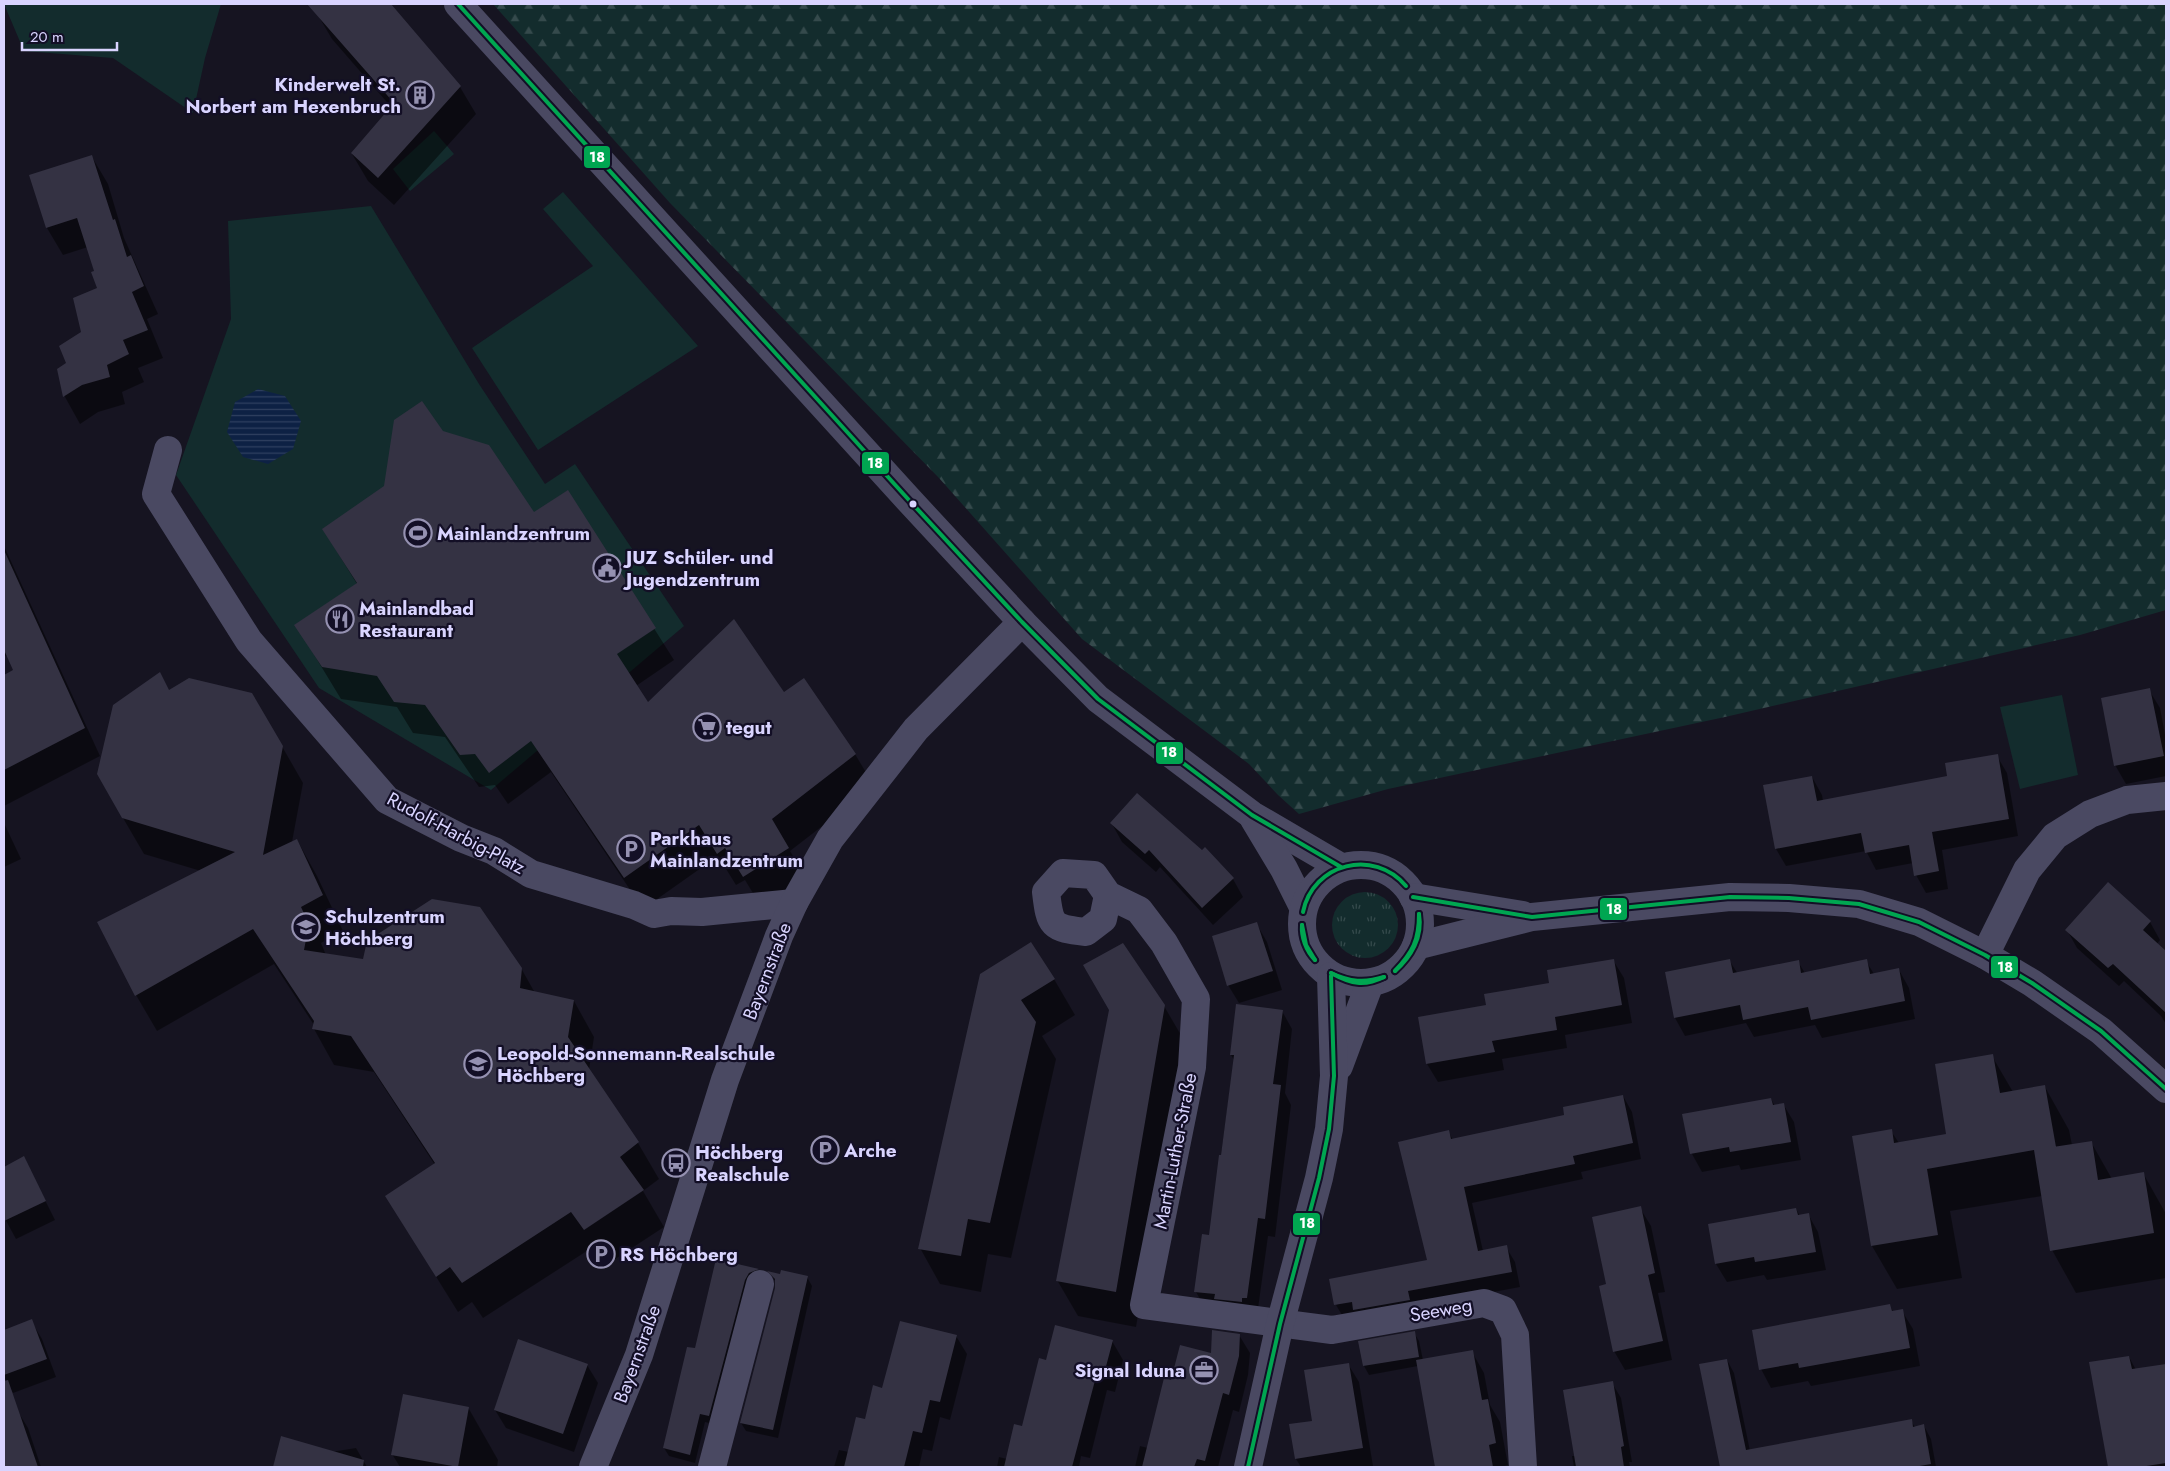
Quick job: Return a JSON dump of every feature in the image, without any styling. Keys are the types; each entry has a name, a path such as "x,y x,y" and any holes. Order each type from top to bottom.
{"street":[{"path":"458,4 684,254 1022,622 1098,699 1252,816 1341,867"},
{"name":"Rudolf-Harbig-Platz","path":"168,450 156,494 248,641 387,800 461,838 494,851 531,874 634,905 654,914 671,911 702,912 794,903"},
{"name":"Bayernstraße","path":"593,1467 639,1355 725,1080 779,936 794,903 830,839 916,729 1022,622"},
{"path":"1985,955 2028,870 2055,836 2090,814 2127,800 2166,796"},
{"path":"1252,816 1284,869 1303,907"},
{"path":"1360,864 1378,866 1395,875 1409,888 1413,896 1418,906 1420,926 1416,946 1406,964 1390,976 1370,983 1350,983 1331,976 1316,963 1305,945 1301,926 1303,907 1311,890 1324,876 1341,867 1360,864"},
{"name":"Martin-Luther-Straße","path":"1108,896 1139,910 1164,943 1196,1000 1192,1067 1144,1305 1280,1324"},
{"path":"1413,896 1532,917"},
{"path":"1416,946 1532,917 1730,897 1789,898 1859,904 1919,922 1985,955 2032,983 2102,1031 2166,1090"},
{"path":"1248,1467 1280,1324 1319,1178 1329,1130 1334,1076 1331,976"},
{"path":"1334,1076 1370,983"},
{"path":"712,1467 760,1284"},
{"name":"Seeweg","path":"1280,1324 1332,1330 1484,1303 1503,1310 1515,1335 1523,1467"}],"green space":[{"path":"4,4 221,4 205,58 193,113 113,58 24,51"},
{"path":"493,4 2166,4 2166,610 2080,635 1725,717 1388,789 1299,814 1249,764 1082,639 939,478 670,203"},
{"path":"434,131 454,154 410,191 393,169"},
{"path":"563,192 698,346 538,450 472,348 593,266 543,209"},
{"name":"Mainlandzentrum","path":"371,206 479,384 545,484 575,464 684,626 491,790 319,688 176,475 231,319 228,221"},
{"path":"2062,695 2078,775 2020,789 2000,707"},
{"path":"1365,892 1378,895 1388,902 1395,912 1398,925 1395,938 1388,948 1378,955 1365,958 1352,955 1342,948 1335,938 1332,925 1335,912 1342,902 1352,895"}],"water":[{"path":"258,389 285,396 301,421 293,449 268,464 243,457 227,432 235,402"}],"building":[{"name":"Kinderwelt St. Norbert am Hexenbruch","path":"307,4 391,4 461,86 378,178 351,153 394,103"},
{"path":"92,155 127,257 131,255 144,286 132,292 148,330 123,340 129,354 107,365 110,377 82,385 63,397 57,369 66,363 59,346 81,332 73,298 97,288 91,272 94,271 77,218 46,228 29,175"},
{"path":"422,401 443,431 489,445 534,512 568,490 656,628 617,654 648,702 734,619 784,692 804,678 856,754 772,819 789,848 743,877 725,848 717,854 699,825 624,878 531,741 489,773 475,754 460,755 425,705 394,702 377,676 322,667 294,625 357,583 322,529 384,486 394,420"},
{"path":"4,550 85,728 4,770 4,675 13,670 4,650"},
{"path":"160,672 169,690 189,678 252,693 283,746 263,855 297,839 323,895 301,907 309,924 304,950 363,959 367,941 432,899 480,907 522,968 520,988 574,1000 568,1037 639,1142 620,1157 644,1190 584,1230 571,1212 462,1283 450,1267 436,1277 385,1196 435,1163 351,1036 312,1029 314,1021 253,929 135,996 97,922 235,852 122,818 97,774 113,705"},
{"path":"2150,688 2164,756 2114,766 2101,698"},
{"path":"1998,754 2009,819 1932,832 1939,871 1914,876 1909,845 1865,853 1861,833 1775,849 1763,785 1812,776 1817,801 1947,776 1945,763"},
{"path":"1137,793 1202,850 1205,847 1234,878 1202,908 1149,850 1145,854 1110,823"},
{"path":"2108,882 2151,921 2143,930 2166,951 2166,1013 2113,964 2108,968 2065,930"},
{"path":"1257,922 1273,971 1227,986 1212,936"},
{"path":"1031,942 1055,979 1021,1000 1036,1022 990,1223 968,1219 961,1256 918,1249 980,974"},
{"path":"1123,943 1165,1005 1116,1292 1056,1281 1109,1010 1083,965"},
{"path":"1614,959 1622,1005 1555,1017 1557,1030 1492,1041 1495,1052 1426,1064 1418,1017 1486,1005 1484,994 1549,983 1547,970"},
{"path":"1730,959 1733,973 1799,960 1801,973 1867,959 1870,974 1899,968 1905,1001 1811,1020 1808,1007 1743,1020 1740,1005 1674,1018 1665,972"},
{"path":"1236,1004 1283,1010 1273,1084 1281,1085 1265,1219 1258,1218 1247,1298 1242,1298 1242,1302 1214,1299 1215,1294 1194,1292 1202,1234 1209,1235 1219,1155 1221,1155 1234,1055 1230,1055"},
{"path":"1993,1054 2000,1093 2045,1085 2056,1147 2092,1141 2098,1180 2144,1172 2154,1233 2050,1251 2034,1150 1927,1169 1938,1235 1871,1246 1852,1136 1892,1129 1894,1143 1946,1134 1935,1064"},
{"path":"1623,1095 1633,1143 1573,1156 1575,1164 1464,1187 1478,1251 1507,1245 1512,1272 1408,1291 1410,1300 1353,1310 1352,1302 1334,1305 1329,1279 1427,1260 1398,1142 1449,1130 1451,1139 1564,1115 1563,1107"},
{"path":"1771,1098 1773,1105 1784,1103 1791,1142 1730,1152 1729,1147 1690,1154 1682,1114"},
{"path":"24,1156 46,1201 4,1221 4,1167"},
{"path":"1641,1206 1655,1273 1648,1275 1663,1341 1613,1352 1599,1286 1606,1284 1592,1217"},
{"path":"1796,1208 1798,1215 1809,1213 1816,1252 1755,1262 1754,1257 1715,1264 1708,1224"},
{"path":"716,1259 759,1269 749,1273 745,1280 709,1416 700,1414 690,1455 663,1448 687,1347 695,1348"},
{"path":"781,1270 808,1276 773,1430 740,1423 775,1288 775,1279 767,1271 780,1274"},
{"path":"1890,1304 1892,1311 1903,1309 1910,1348 1799,1368 1798,1363 1759,1370 1752,1330"},
{"path":"32,1319 47,1359 4,1375 4,1330"},
{"path":"900,1321 957,1335 940,1402 930,1400 922,1433 913,1431 904,1467 844,1467 856,1417 865,1419 873,1385 882,1388"},
{"path":"1055,1325 1113,1340 1104,1374 1097,1373 1072,1467 1004,1467 1014,1424 1022,1426 1039,1358 1046,1360"},
{"path":"1212,1330 1240,1334 1239,1356 1229,1395 1223,1393 1205,1461 1197,1459 1194,1467 1142,1467 1164,1378 1171,1380 1180,1345 1211,1353"},
{"path":"1415,1331 1419,1357 1363,1366 1358,1341"},
{"path":"518,1339 588,1364 563,1434 494,1410"},
{"path":"1473,1350 1482,1400 1488,1399 1496,1443 1489,1445 1493,1467 1435,1467 1416,1360"},
{"path":"2129,1356 2132,1369 2166,1364 2166,1463 2140,1467 2108,1467 2089,1362"},
{"path":"1727,1359 1746,1450 1912,1419 1913,1427 1924,1424 1931,1464 1914,1467 1720,1467 1699,1364"},
{"path":"1349,1363 1363,1448 1295,1459 1289,1424 1312,1421 1304,1370"},
{"path":"8,1380 38,1467 4,1467 4,1381"},
{"path":"1613,1381 1624,1446 1621,1447 1624,1467 1576,1467 1563,1390"},
{"path":"403,1394 469,1407 458,1467 391,1455"},
{"path":"281,1436 364,1460 363,1467 273,1467"}],"transit line":[{"name":"18","path":"458,4 908,499 1022,622 1098,699 1252,815 1341,867"},
{"name":"18","path":"1303,912 1309,895 1319,882 1332,872 1346,866 1378,867 1393,874 1406,886"},
{"name":"18","path":"1413,897 1532,917 1730,897 1789,898 1859,904 1919,922 1985,955 2032,983 2101,1031 2166,1089"},
{"name":"18","path":"1395,971 1414,945 1418,931 1419,914"},
{"name":"18","path":"1395,971 1415,946 1419,931 1419,914"},
{"name":"18","path":"1302,925 1306,945 1315,960"},
{"name":"18","path":"1302,925 1305,944 1315,960"},
{"name":"18","path":"1331,973 1358,981 1384,977"},
{"name":"18","path":"1331,973 1345,980 1358,983 1370,982 1384,977"},
{"name":"18","path":"1248,1467 1280,1324 1319,1178 1329,1129 1334,1076 1331,976"}],"place":[{"name":"Kinderwelt St. Norbert am Hexenbruch","path":"420,95"},
{"name":"Mainlandzentrum","path":"418,533"},
{"name":"JUZ Schüler- und Jugendzentrum","path":"607,568"},
{"name":"Mainlandbad Restaurant","path":"340,619"},
{"name":"tegut","path":"707,727"},
{"name":"Parkhaus Mainlandzentrum","path":"631,849"},
{"name":"Schulzentrum Höchberg","path":"306,927"},
{"name":"Leopold-Sonnemann-Realschule Höchberg","path":"478,1064"},
{"name":"Arche","path":"825,1150"},
{"name":"Höchberg Realschule","path":"676,1163"},
{"name":"RS Höchberg","path":"601,1254"},
{"name":"Signal Iduna","path":"1204,1370"}]}
